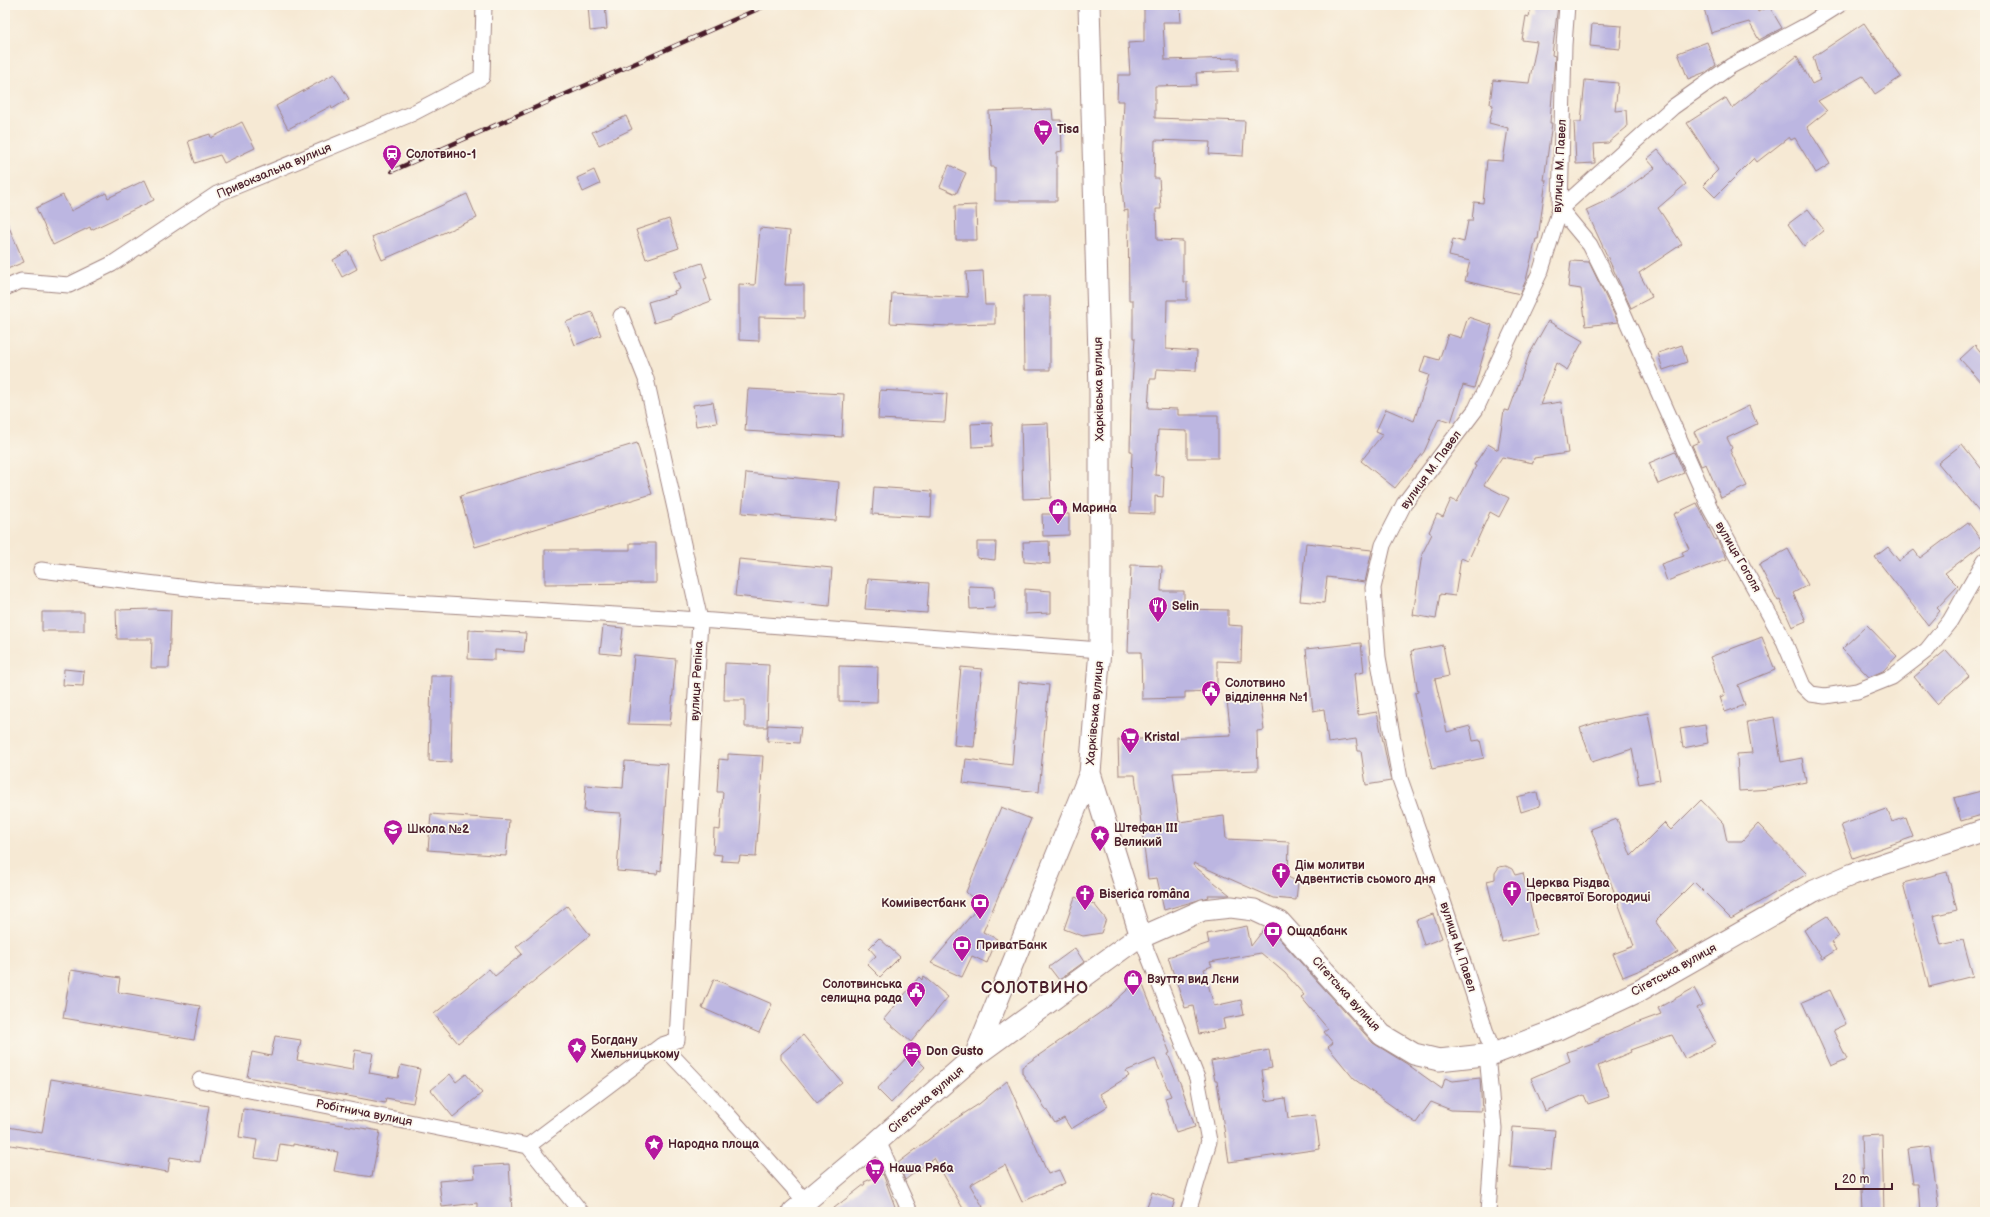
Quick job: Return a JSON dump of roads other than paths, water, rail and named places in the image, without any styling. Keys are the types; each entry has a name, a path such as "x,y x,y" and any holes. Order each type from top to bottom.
{"street":[{"name":"Привокзальна вулиця","path":"5,288 21,281 69,285 112,264 217,194 411,114 482,76 484,5"},
{"name":"Харківська вулиця","path":"975,1056 1090,773 1100,650 1100,391 1088,5"},
{"name":"вулиця М. Павел","path":"1488,1212 1494,1128 1490,1055 1441,895 1400,779 1378,657 1373,588 1383,546 1404,504 1476,409 1541,270 1560,209 1564,45 1567,5"},
{"path":"1560,209 1673,107 1731,66 1809,24 1839,5"},
{"name":"вулиця Гоголя","path":"1560,209 1590,245 1594,252 1618,301 1710,508 1784,641 1803,686 1811,694 1826,696 1857,691 1892,677 1927,650 1950,620 1985,560"},
{"name":"вулиця Репіна","path":"621,316 646,379 700,620 677,1040 662,1045"},
{"path":"41,570 213,591 700,620 1100,650"},
{"name":"Харківська вулиця","path":"1090,773 1141,937"},
{"name":"Сігетська вулиця","path":"799,1207 878,1141 975,1056 1133,941 1203,910 1231,906 1254,910 1280,922 1382,1035 1414,1054 1439,1060 1490,1055 1556,1030 1639,991 1814,891 1854,874 1985,830"},
{"path":"1141,937 1197,1078 1209,1141 1188,1212"},
{"path":"581,1212 528,1146 662,1045 721,1107 799,1207"},
{"name":"Робітнича вулиця","path":"200,1080 528,1146"},
{"path":"878,1141 910,1212"}],"railway":[{"path":"392,171 767,5"}],"place":[{"name":"Tisa","path":"1043,146"},
{"name":"Солотвино-1","path":"392,171"},
{"name":"Марина","path":"1058,525"},
{"name":"Selin","path":"1158,623"},
{"name":"Солотвино відділення №1","path":"1211,707"},
{"name":"Kristal","path":"1130,754"},
{"name":"Школа №2","path":"393,846"},
{"name":"Штефан III Великий","path":"1100,852"},
{"name":"Дім молитви Адвентистів сьомого дня","path":"1281,889"},
{"name":"Церква Різдва Пресвятої Богородиці","path":"1512,907"},
{"name":"Biserica româna","path":"1085,911"},
{"name":"Комиівестбанк","path":"980,920"},
{"name":"Ощадбанк","path":"1273,948"},
{"name":"ПриватБанк","path":"962,962"},
{"name":"Взуття вид Лєни","path":"1133,996"},
{"name":"Солотвинська селищна рада","path":"916,1008"},
{"name":"Богдану Хмельницькому","path":"577,1064"},
{"name":"Don Gusto","path":"912,1068"},
{"name":"Народна площа","path":"654,1161"},
{"name":"Наша Ряба","path":"875,1185"}],"district":[{"name":"СОЛОТВИНО","path":"1035,988"}]}
